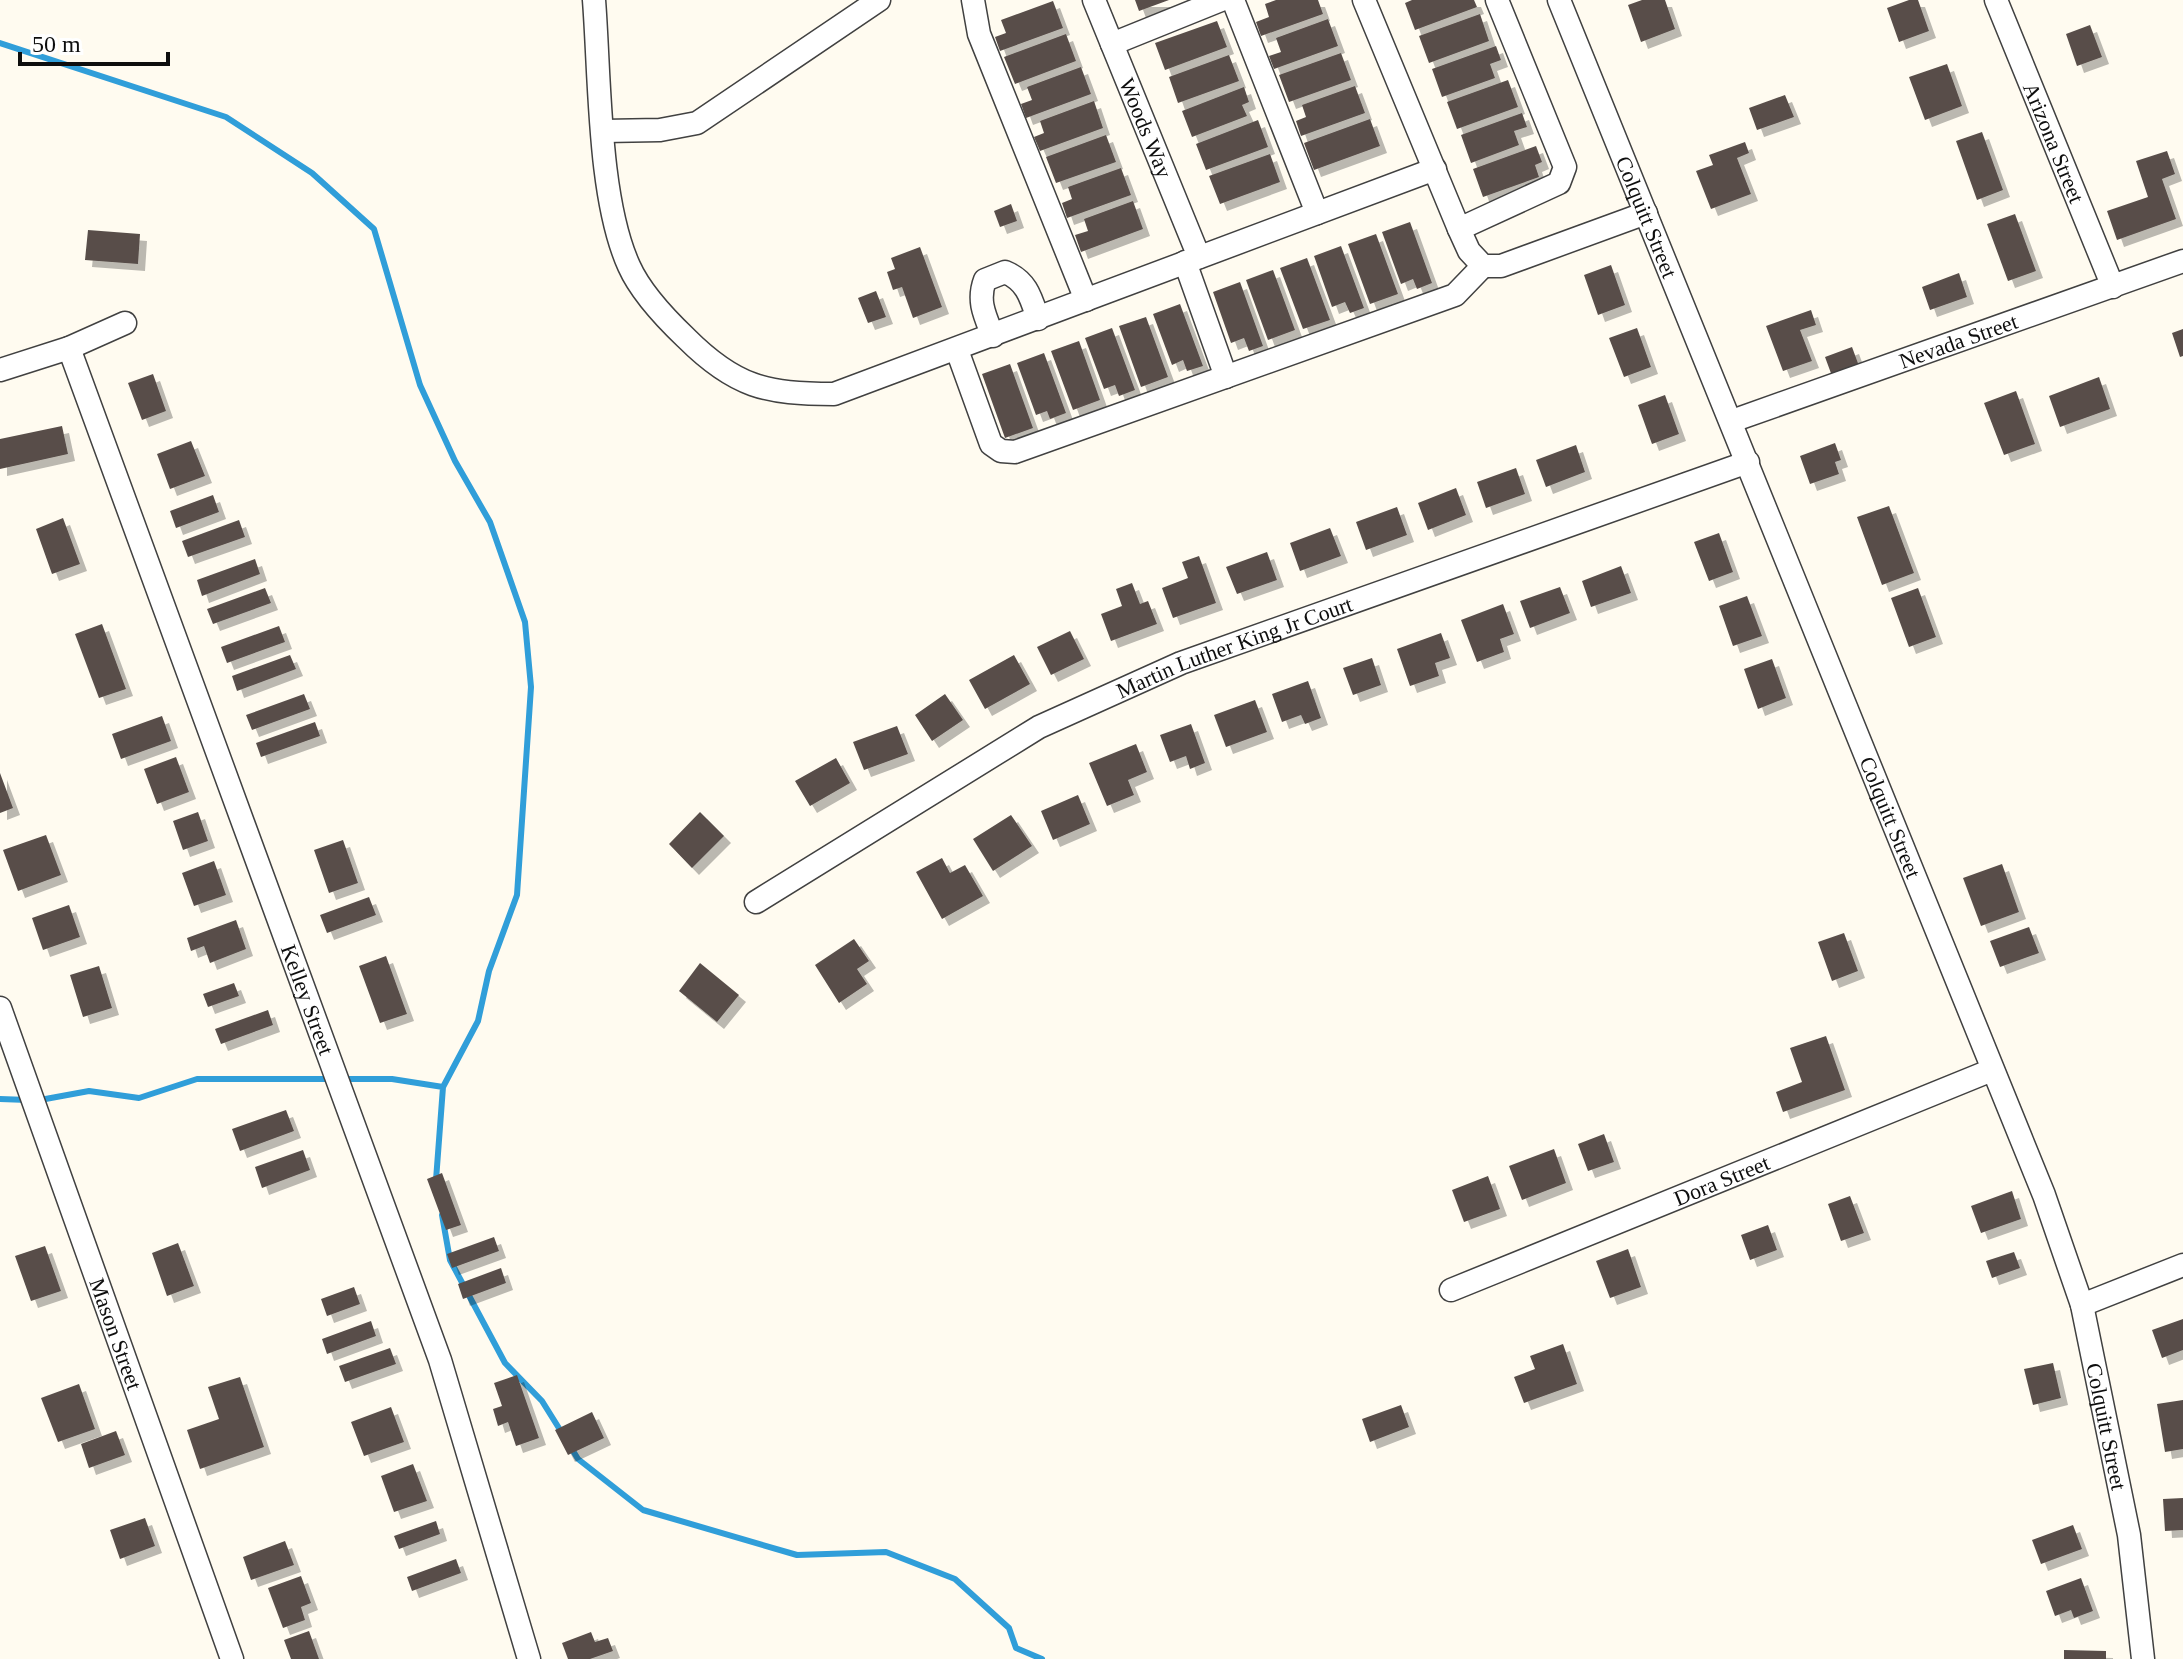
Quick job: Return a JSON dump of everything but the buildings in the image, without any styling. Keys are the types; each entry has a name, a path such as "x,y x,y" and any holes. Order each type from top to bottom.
{"street":[{"path":"594,0 604,131 616,231 630,269 665,318 709,361 749,386 798,394 834,394 1435,169"},
{"path":"604,131 660,130 697,123 879,0"},
{"path":"973,0 979,34 1086,300"},
{"name":"Woods Way","path":"1094,0 1192,260 1226,377"},
{"path":"1112,44 1221,0"},
{"path":"1233,0 1317,213"},
{"path":"1364,0 1459,229 1469,251 1483,266"},
{"path":"1459,229 1559,183 1565,167 1497,0"},
{"name":"Colquitt Street","path":"1559,0 2044,1195 2082,1305 2129,1535 2143,1659"},
{"name":"Arizona Street","path":"1996,0 2113,287"},
{"path":"957,350 991,444 1001,451 1015,452 1455,295 1483,266 1501,266 1646,213"},
{"name":"Nevada Street","path":"1732,421 2183,261"},
{"path":"993,336 981,306 980,292 985,280 1005,272 1018,277 1027,288 1038,319"},
{"path":"0,370 69,348 125,323"},
{"name":"Kelley Street","path":"69,348 440,1360 529,1659"},
{"name":"Martin Luther King Jr Court","path":"756,902 1039,727 1181,663 1748,462"},
{"name":"Mason Street","path":"0,1008 40,1112 232,1659"},
{"name":"Dora Street","path":"1451,1290 1992,1070"},
{"path":"2082,1305 2183,1265"}],"waterway":[{"path":"0,43 226,117 312,173 374,229 420,385 455,461 490,522 525,622 531,687 517,895 489,971 478,1021 443,1087 436,1180"},
{"path":"40,1100 89,1091 139,1098 197,1079 332,1079"},
{"path":"343,1079 392,1079 443,1087"},
{"path":"0,1099 28,1100"},
{"path":"442,1215 450,1260 505,1363 542,1401 562,1433"},
{"path":"570,1446 578,1459 643,1510 797,1555 886,1552 955,1579 1009,1628 1016,1648 1042,1659"}]}
